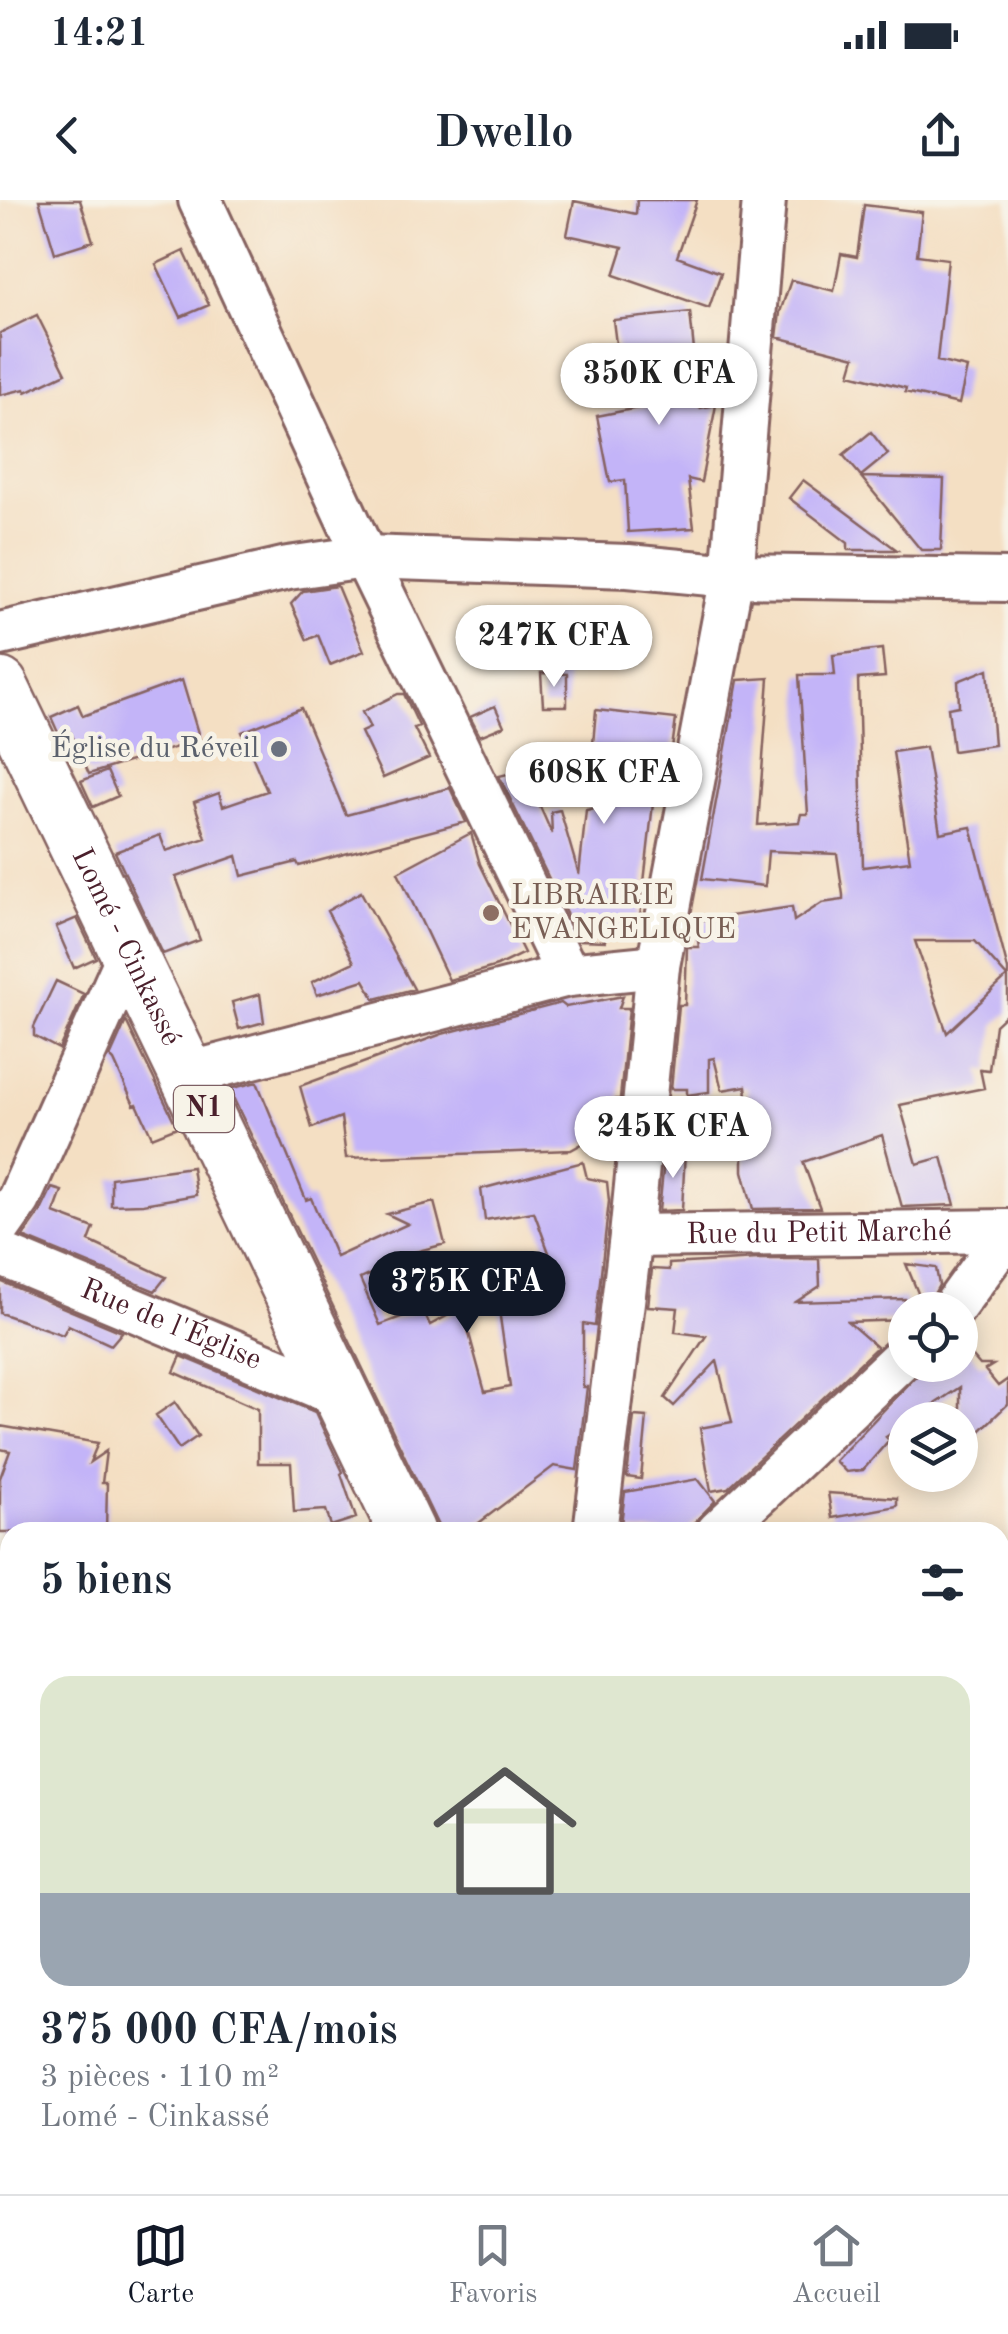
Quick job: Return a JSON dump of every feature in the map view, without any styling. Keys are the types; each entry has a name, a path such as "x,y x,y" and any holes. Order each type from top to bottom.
{"highway":[{"name":"Lomé - Cinkassé","path":"0,686 402,1522"}],"street":[{"path":"200,200 365,557 568,974"},
{"path":"596,1522 658,966 732,576 764,200"},
{"path":"0,634 288,568 365,557 628,566 732,576 1008,580"},
{"path":"0,1226 19,1199 130,952"},
{"path":"187,1074 568,974 658,966"},
{"path":"965,1292 1008,1232"},
{"name":"Rue du Petit Marché","path":"631,1236 1008,1232"},
{"name":"Rue de l'Église","path":"0,1254 344,1397"},
{"path":"729,1522 888,1371"}],"building":[{"path":"39,200 80,200 93,241 55,253"},
{"path":"637,200 697,200 677,257 721,273 709,308 614,275 623,247 567,235 574,201 636,214"},
{"path":"864,205 922,212 917,255 948,259 937,361 967,368 959,404 850,374 855,357 777,337 780,312 791,280 834,291 841,254 857,257"},
{"path":"184,251 209,305 181,317 156,264"},
{"path":"690,312 700,408 716,405 701,482 688,479 694,528 628,532 625,480 610,482 597,416 668,402 663,356 618,360 613,320"},
{"path":"37,315 66,373 26,392 25,389 0,395 0,333"},
{"path":"871,432 888,454 861,476 843,455"},
{"path":"861,477 944,479 941,550 921,550"},
{"path":"803,480 897,550 848,550 848,543 789,498"},
{"path":"337,586 364,651 330,665 318,635 307,640 291,604 303,591"},
{"path":"882,649 885,677 858,679 863,867 910,861 893,752 926,747 940,833 971,827 1008,970 1008,1013 995,1025 989,1070 980,1069 984,1088 900,1105 917,1164 942,1157 955,1205 902,1207 882,1135 803,1162 820,1208 753,1209 743,1171 743,1147 752,1146 746,1086 722,1090 714,1058 709,1059 709,1092 687,1095 687,1089 671,1089 679,1005 685,1005 687,947 699,947 695,921 792,907 794,921 822,903 843,900 837,854 768,851 765,886 702,879 738,680 769,678 758,825 799,822 801,814 808,814 799,675 835,675 833,655","holes":["915,941 975,941 1007,977 947,1033"]},
{"path":"988,669 994,745 953,751 948,708 959,706 958,681"},
{"path":"541,673 567,674 567,706 543,706"},
{"path":"182,680 200,740 89,774 71,733 60,737 51,717 78,705 83,716"},
{"path":"404,694 419,726 414,728 429,758 383,778 361,732 370,728 362,712"},
{"path":"495,706 504,726 480,736 470,717"},
{"path":"301,708 346,815 450,788 466,822 299,866 297,862 242,876 237,856 176,877 200,940 163,954 115,852 160,835 166,851 206,838 194,802 219,793 223,806 267,791 242,732"},
{"path":"596,710 676,719 668,778 656,777 638,935 605,933 605,941 579,940 499,776 524,770 552,834 551,812 560,810 579,875 586,810 601,807 606,757 592,755"},
{"path":"107,771 118,796 93,807 81,781"},
{"path":"471,833 480,864 524,953 497,966 449,980 398,872"},
{"path":"361,892 414,989 375,999 364,980 317,995 312,982 354,962 327,911"},
{"path":"77,918 96,958 74,968 56,927"},
{"path":"56,981 84,994 59,1049 34,1036 34,1027"},
{"path":"260,994 264,1022 239,1029 232,1002"},
{"path":"623,996 619,1008 629,1008 620,1098 602,1105 614,1126 571,1150 346,1158 341,1117 312,1128 300,1086 442,1034 561,1003 566,1007"},
{"path":"126,1021 177,1127 152,1137 110,1057"},
{"path":"257,1082 306,1200 311,1198 336,1257 408,1224 387,1214 434,1202 445,1244 392,1258 395,1263 360,1279 380,1325 422,1309 430,1325 462,1308 485,1392 510,1387 496,1289 555,1269 534,1212 485,1220 481,1189 583,1162 587,1178 607,1182 609,1201 595,1326 583,1324 583,1387 587,1387 577,1470 554,1466 480,1522 436,1522 229,1089"},
{"path":"665,1151 685,1151 682,1210 659,1211"},
{"path":"192,1167 196,1195 111,1205 111,1178"},
{"path":"52,1188 62,1191 54,1213 94,1228 89,1241 166,1277 155,1291 23,1237"},
{"path":"819,1259 820,1286 796,1302 888,1299 888,1321 848,1322 877,1347 728,1488 711,1491 700,1428 732,1422 717,1361 674,1406 665,1398 706,1336 675,1332 678,1308 648,1306 652,1269 669,1270 669,1264"},
{"path":"906,1264 936,1268 939,1285 935,1292 918,1292"},
{"path":"0,1281 122,1332 111,1345 68,1325 63,1335 0,1313"},
{"path":"181,1356 315,1412 343,1472 356,1518 330,1522 326,1510 294,1512 291,1463 258,1463 258,1409 174,1372"},
{"path":"978,1363 993,1365 985,1370 998,1386 1008,1379 1008,1404 978,1433 978,1402 960,1402 960,1387 938,1402 892,1402 911,1382 978,1382"},
{"path":"175,1402 198,1436 179,1449 156,1415"},
{"path":"888,1406 888,1441 863,1470 846,1472 835,1461"},
{"path":"634,1416 647,1417 641,1479 627,1477"},
{"path":"0,1426 98,1443 90,1462 106,1451 102,1483 107,1483 106,1522 0,1522 0,1478 10,1451 0,1449"},
{"path":"698,1479 715,1501 695,1522 621,1522 625,1492"},
{"path":"828,1493 897,1498 897,1506 832,1518"}],"place":[{"name":"Église du Réveil","path":"279,749"},
{"name":"LIBRAIRIE EVANGELIQUE","path":"491,913"}]}
